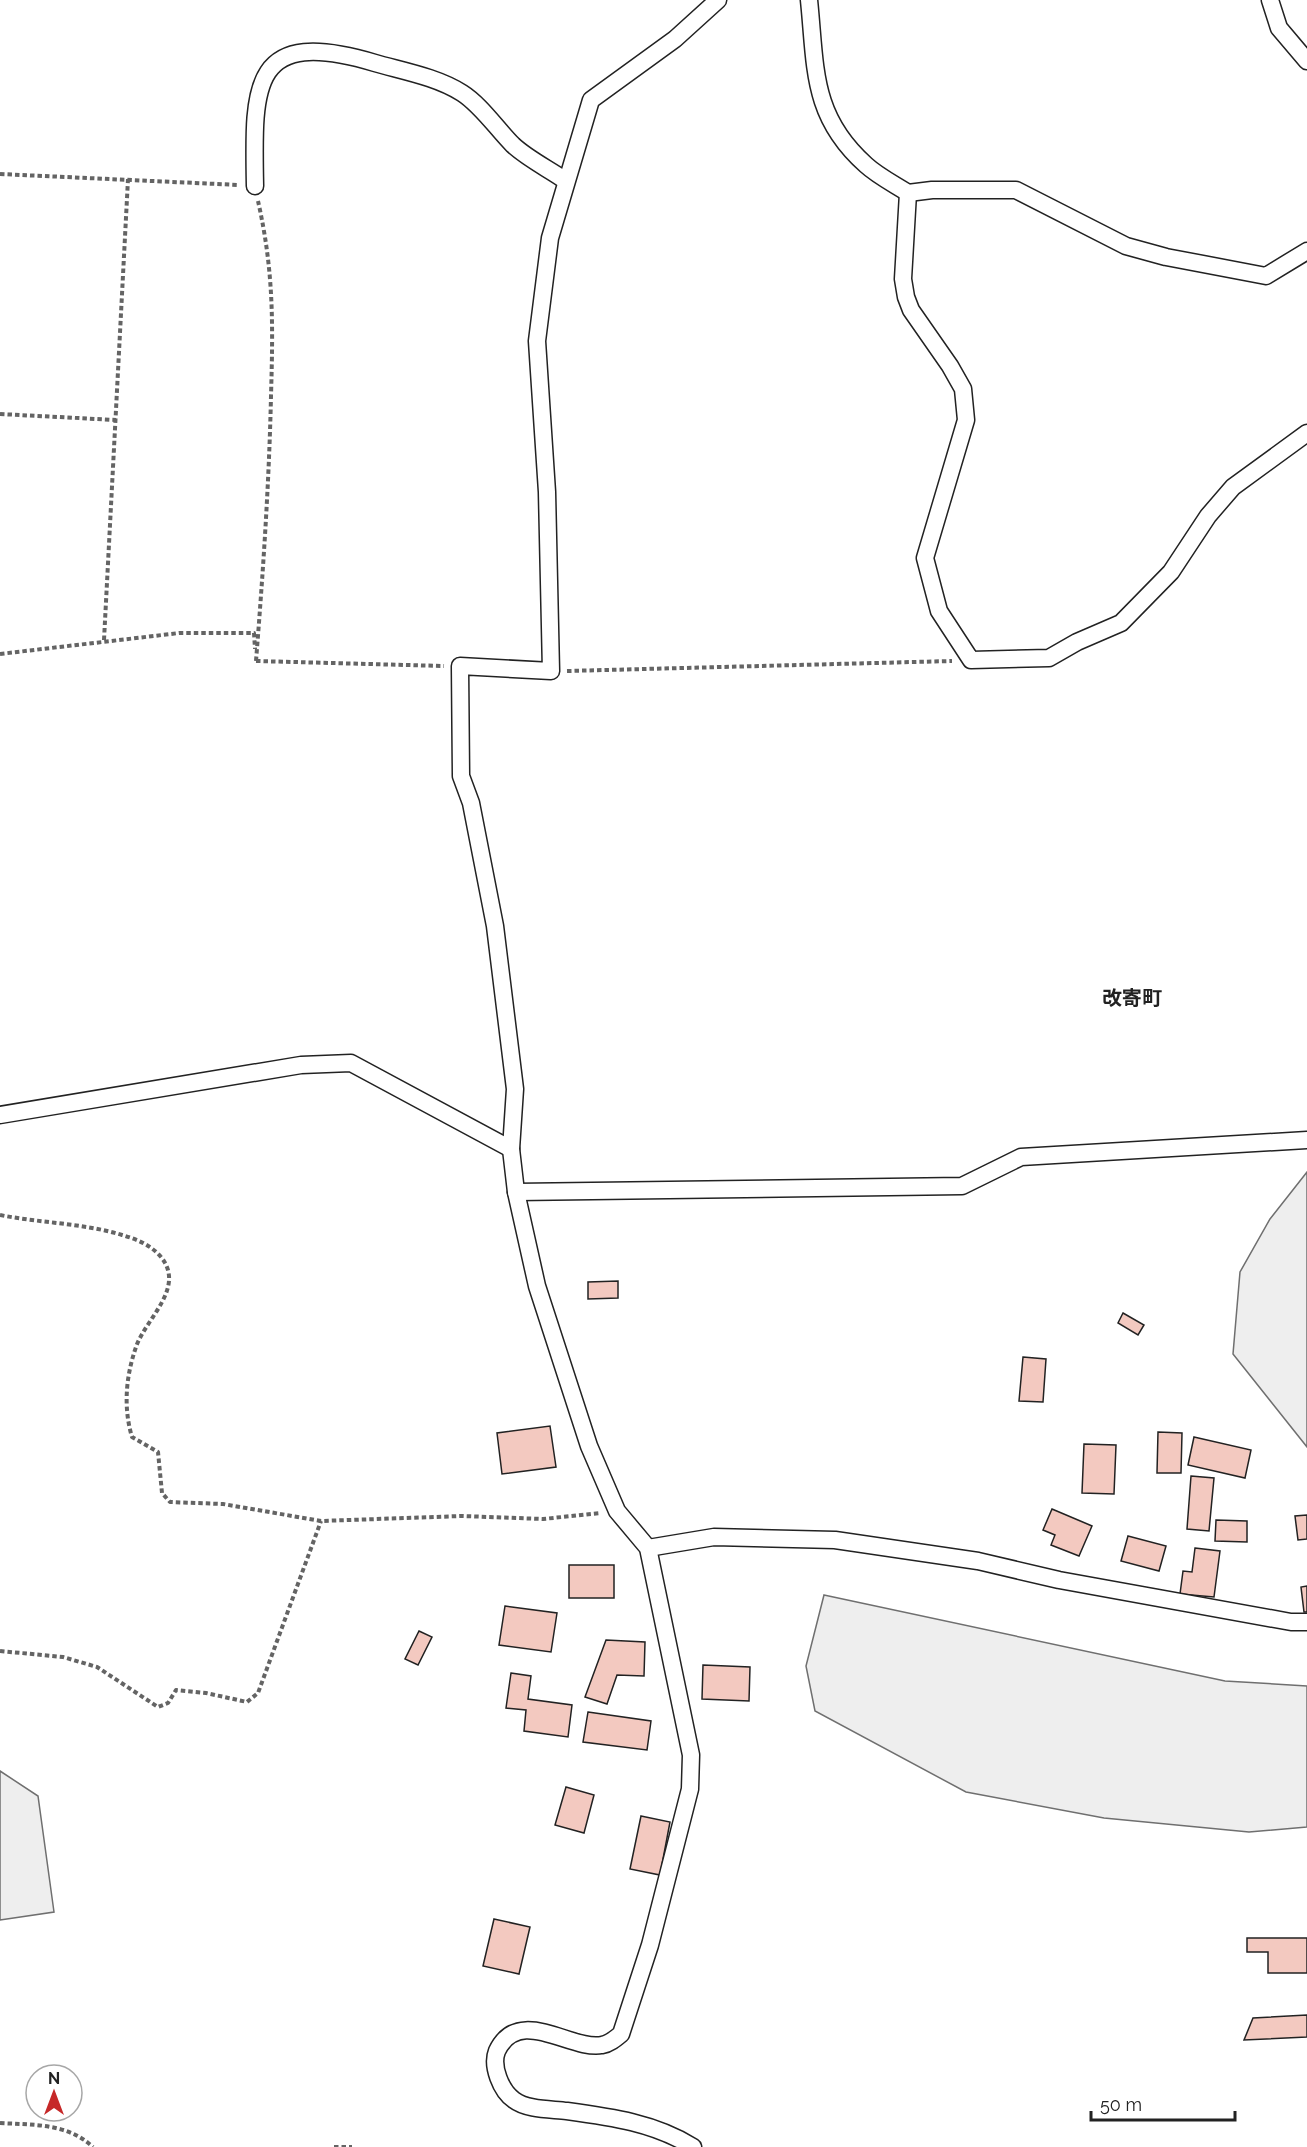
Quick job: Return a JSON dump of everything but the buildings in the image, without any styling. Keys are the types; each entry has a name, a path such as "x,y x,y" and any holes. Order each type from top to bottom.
{"street":[{"path":"693,2147 659,2129 639,2124 524,2105 507,2093 496,2071 495,2061 502,2043 517,2033 544,2031 594,2046 604,2045 621,2034 632,2007 690,1789 692,1770 691,1755 648,1548 617,1511 589,1446 537,1286 516,1192 512,1149 515,1089 495,926 471,803 461,776 460,666 551,671 547,492 537,341 550,238 591,100 675,39 718,0"},
{"path":"809,0 819,91 828,120 846,145 867,167 908,193 932,190 1016,190 1126,246 1266,276 1307,251"},
{"path":"1270,0 1279,28 1307,62"},
{"path":"255,186 254,118 257,97 270,68 291,54 306,50 344,54 422,77 462,93 516,147 566,181"},
{"path":"908,193 903,279 906,297 911,310 963,389 966,420 926,558 939,611 971,660 1049,658 1077,642 1121,623 1171,572 1208,516 1233,487 1307,433"},
{"path":"0,1115 301,1065 351,1063 512,1149"},
{"path":"516,1192 962,1186 1022,1157 1307,1140"},
{"path":"648,1548 714,1537 835,1540 978,1561 1059,1580 1291,1622 1307,1622"}],"path":[{"path":"0,174 255,186 268,244 273,294 270,472 256,661"},
{"path":"104,640 128,179"},
{"path":"0,414 116,420"},
{"path":"0,654 179,633 254,633 256,661"},
{"path":"551,671 971,660"},
{"path":"256,661 460,666"},
{"path":"0,1215 120,1234 142,1242 167,1266 170,1277 167,1291 154,1317 142,1331 130,1372 127,1419 132,1437 158,1452 162,1493 170,1502 223,1504 321,1521 462,1516 543,1519 617,1511"},
{"path":"0,1651 63,1657 97,1666 158,1707 168,1703 176,1690 206,1693 247,1702 258,1693 321,1521"},
{"path":"0,2123 48,2126 70,2131 93,2147"},
{"path":"333,2147 352,2147"}],"shaded area":[{"path":"1307,1172 1307,1447 1233,1354 1240,1272 1270,1219"},
{"path":"824,1595 1225,1681 1307,1686 1307,1827 1249,1832 1104,1818 966,1792 815,1711 806,1666"},
{"path":"0,1771 38,1796 54,1912 0,1920"}],"district":[{"name":"改寄町","path":"1132,998"}]}
